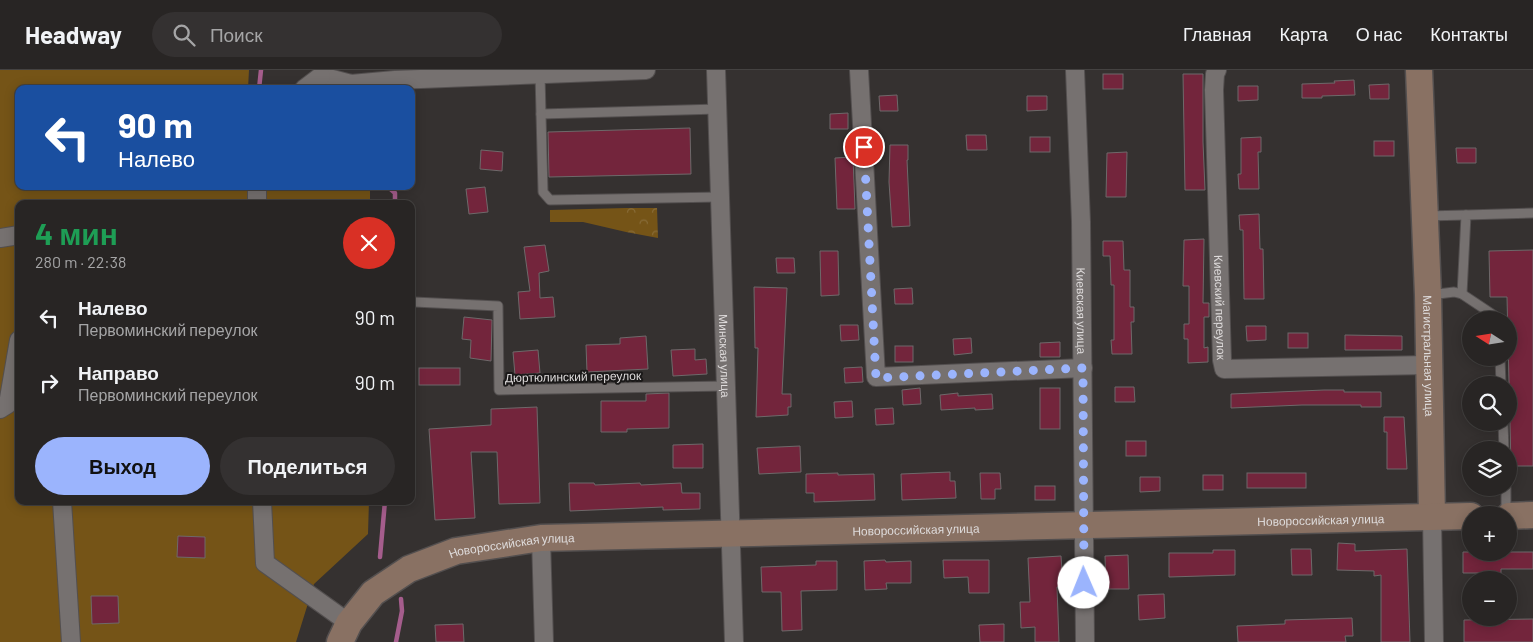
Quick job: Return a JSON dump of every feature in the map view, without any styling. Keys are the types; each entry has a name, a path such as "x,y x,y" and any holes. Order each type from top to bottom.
{"main road":[{"name":"Магистральная улица","path":"1419,70 1428,295 1432,517"},
{"path":"1517,515 1533,515"},
{"name":"Новороссийская улица","path":"344,632 373,594 409,569 456,551 541,538 1462,516"}],"street":[{"path":"308,85 320,73 351,84 646,70"},
{"name":"Минская улица","path":"716,70 734,642"},
{"path":"860,70 876,378 1083,368"},
{"name":"Киевская улица","path":"1075,70 1081,222 1085,642"},
{"name":"Киевский переулок","path":"1217,70 1214,90 1222,360 1224,369 1428,365"},
{"path":"0,238 15,236"},
{"path":"0,409 8,404 15,363"},
{"path":"62,505 71,642"},
{"path":"262,505 265,563 344,632"},
{"name":"Магистральная улица","path":"1432,517 1434,642"},
{"path":"541,538 544,642"}],"lane":[{"path":"540,74 543,192 550,200 720,197"},
{"path":"541,114 718,110"},
{"path":"1425,216 1533,213"},
{"path":"1462,294 1466,215"},
{"path":"1428,295 1454,292 1462,294 1488,311"},
{"name":"Дюртюлинский переулок","path":"415,302 498,306 499,390 726,386"}],"green space":[{"path":"0,70 249,70 248,85 15,85 15,190 370,190 370,200 15,200 15,505 369,505 368,534 314,584 296,642 0,642"},
{"path":"626,208 657,208 658,238 626,232"},
{"path":"626,208 626,232 583,222 550,222 550,210"}],"building":[{"path":"1103,74 1123,74 1123,89 1103,89"},
{"path":"1183,74 1203,74 1205,190 1185,190"},
{"path":"1354,80 1355,95 1302,98 1302,84 1335,83 1334,81"},
{"path":"1389,84 1389,99 1370,99 1369,85"},
{"path":"1238,86 1258,86 1258,100 1238,101"},
{"path":"897,95 898,111 880,111 879,96"},
{"path":"1027,96 1047,96 1047,110 1027,111"},
{"path":"848,113 848,129 830,129 830,114"},
{"path":"690,128 691,174 549,177 548,132"},
{"path":"966,135 986,135 987,150 967,150"},
{"path":"1030,137 1050,137 1050,152 1030,152"},
{"path":"1261,137 1261,152 1258,152 1259,189 1239,189 1238,174 1241,174 1241,138"},
{"path":"1374,141 1394,141 1394,156 1374,156"},
{"path":"890,145 908,145 910,226 892,227 889,182"},
{"path":"1456,148 1476,148 1476,163 1457,163"},
{"path":"481,150 503,152 502,171 480,169"},
{"path":"1127,152 1126,197 1106,197 1107,153"},
{"path":"853,157 855,209 837,209 835,158"},
{"path":"485,187 488,212 469,214 466,189"},
{"path":"1259,214 1260,249 1263,249 1264,299 1244,299 1243,230 1240,230 1239,215"},
{"path":"1204,239 1203,303 1209,303 1209,317 1204,317 1204,348 1208,347 1208,362 1188,363 1188,339 1184,339 1184,324 1189,324 1189,286 1183,286 1184,240"},
{"path":"1103,241 1123,241 1124,270 1130,270 1130,307 1134,307 1134,322 1131,322 1132,354 1112,354 1111,340 1114,340 1114,285 1111,285 1110,256 1103,256"},
{"path":"545,245 549,271 539,273 540,298 553,297 555,317 520,319 518,292 530,291 524,247"},
{"path":"1533,250 1533,466 1517,466 1517,441 1510,441 1510,431 1517,431 1517,376 1509,376 1509,366 1518,366 1518,311 1507,311 1507,297 1490,297 1489,251"},
{"path":"820,251 838,251 839,295 821,296"},
{"path":"776,258 794,258 795,273 777,273"},
{"path":"754,287 787,288 782,394 791,394 791,407 788,407 788,415 756,417 758,348 755,348"},
{"path":"912,288 913,304 895,304 894,289"},
{"path":"464,317 492,320 491,361 470,358 471,340 462,339"},
{"path":"840,325 858,325 859,340 841,341"},
{"path":"1246,326 1266,326 1266,340 1247,341"},
{"path":"1288,333 1308,333 1308,348 1288,348"},
{"path":"1345,335 1402,336 1402,350 1345,350"},
{"path":"646,336 648,369 587,372 586,345 620,344 620,338"},
{"path":"971,338 972,353 954,355 953,339"},
{"path":"1060,342 1060,357 1040,357 1040,343"},
{"path":"895,346 913,346 913,362 895,362"},
{"path":"695,349 695,360 706,359 707,374 673,376 671,350"},
{"path":"538,350 540,373 515,375 513,352"},
{"path":"862,367 863,382 845,383 844,368"},
{"path":"419,368 460,368 460,385 419,385"},
{"path":"1115,387 1134,387 1135,402 1115,402"},
{"path":"920,388 921,404 903,405 902,390"},
{"path":"1040,388 1060,388 1060,429 1040,429"},
{"path":"1324,390 1381,392 1381,407 1302,405 1231,408 1231,394"},
{"path":"669,393 669,428 627,429 627,432 601,432 601,401 646,401 646,394"},
{"path":"958,393 958,396 992,394 993,409 941,410 940,395"},
{"path":"852,401 853,417 835,418 834,402"},
{"path":"537,407 540,503 499,504 497,452 471,452 475,518 435,520 429,429 491,425 491,409"},
{"path":"893,408 894,424 876,425 875,409"},
{"path":"1384,417 1404,417 1407,469 1387,469 1387,432 1384,432"},
{"path":"1126,441 1146,441 1146,456 1126,456"},
{"path":"703,444 703,468 673,468 673,445"},
{"path":"800,446 801,472 759,474 757,448"},
{"path":"950,472 950,481 955,481 956,498 902,500 901,474"},
{"path":"838,473 838,475 874,474 875,500 814,502 814,493 806,493 806,474"},
{"path":"980,473 1000,473 1001,489 995,489 995,499 981,499"},
{"path":"1247,473 1306,473 1306,488 1247,488"},
{"path":"1203,475 1223,475 1223,490 1203,490"},
{"path":"1140,477 1160,477 1160,491 1140,492"},
{"path":"569,483 594,483 595,485 640,483 641,485 681,483 682,493 700,493 700,509 663,510 663,507 570,511"},
{"path":"1035,486 1055,486 1055,500 1035,500"},
{"path":"178,536 205,537 205,558 177,557"},
{"path":"1338,543 1355,544 1355,551 1407,549 1410,642 1381,642 1381,575 1374,576 1374,571 1337,570"},
{"path":"1291,549 1311,549 1312,575 1292,575"},
{"path":"1213,550 1235,550 1235,575 1169,577 1169,553 1213,553"},
{"path":"1517,552 1533,552 1533,569 1463,571 1463,561 1517,561"},
{"path":"1128,555 1129,589 1106,589 1105,556"},
{"path":"1061,556 1063,586 1057,587 1059,642 1035,642 1035,627 1021,628 1020,602 1030,602 1028,558"},
{"path":"885,560 886,562 911,561 911,583 886,583 887,589 865,590 864,561"},
{"path":"943,560 989,560 989,593 969,593 968,577 944,578"},
{"path":"816,561 837,561 837,590 801,591 802,630 782,631 781,592 762,592 761,567 816,565"},
{"path":"1164,594 1165,618 1139,620 1138,595"},
{"path":"91,596 118,596 119,623 92,624"},
{"path":"1352,618 1353,636 1345,636 1346,642 1238,642 1237,626 1285,624 1285,620"},
{"path":"1517,619 1533,619 1533,642 1464,642 1464,626 1517,626"},
{"path":"463,624 464,642 436,642 435,625"},
{"path":"1004,624 1004,642 980,642 979,625"}],"waterway":[{"path":"259,85 261,70"},
{"path":"392,190 395,193 395,200"},
{"path":"380,557 385,505"},
{"path":"396,642 402,611 401,599"}],"route":[{"path":"864,147 876,378 1083,368 1084,583"}]}
